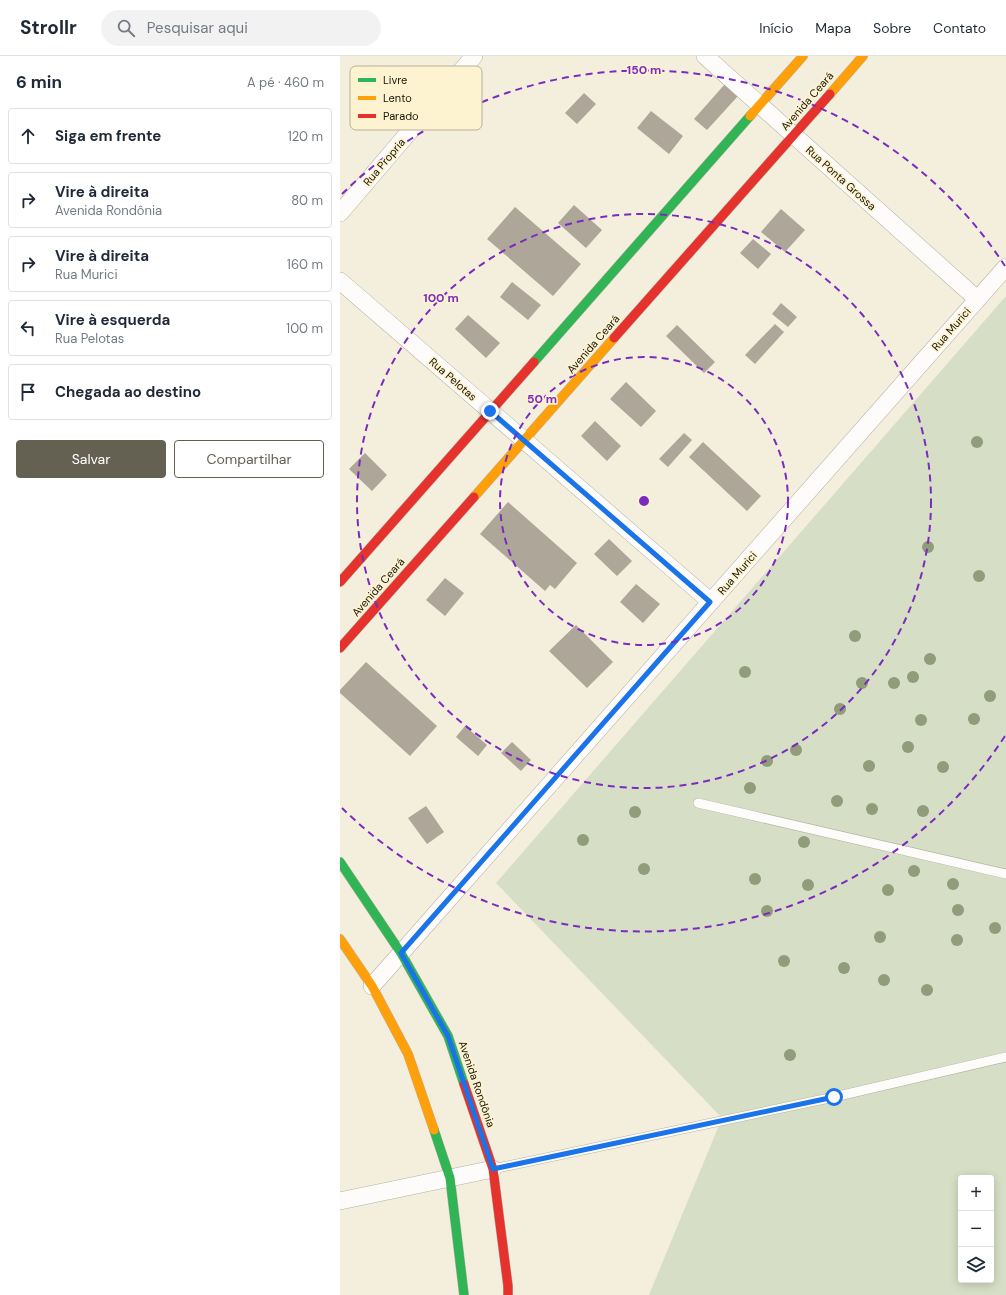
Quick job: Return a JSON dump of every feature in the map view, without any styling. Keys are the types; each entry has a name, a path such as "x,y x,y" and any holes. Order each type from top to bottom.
{"street":[{"name":"Rua Propria","path":"465,66 474,56"},
{"name":"Rua Ponta Grossa","path":"705,56 977,299"},
{"path":"340,582 803,56"},
{"name":"Avenida Ceará","path":"340,648 863,56"},
{"name":"Rua Propria","path":"340,213 411,130"},
{"name":"Rua Murici","path":"372,986 1006,267"},
{"name":"Rua Pelotas","path":"340,281 710,602"},
{"name":"Avenida Rondônia","path":"340,862 401,953 448,1036 493,1169 508,1295"},
{"path":"340,939 372,986 408,1054 450,1178 464,1295"},
{"path":"340,1201 493,1169"}],"lane":[{"path":"698,803 1006,874"},
{"path":"493,1169 834,1097 1006,1057"}],"green space":[{"path":"1006,296 1006,1295 649,1295 722,1118 496,883"}],"building":[{"path":"725,84 738,96 707,130 694,119"},
{"path":"584,93 596,104 577,124 565,113"},
{"path":"651,111 683,136 669,154 637,128"},
{"path":"574,205 602,230 586,248 558,223"},
{"path":"515,207 581,264 553,296 487,239"},
{"path":"781,209 805,230 785,252 761,232"},
{"path":"753,239 771,254 758,269 740,253"},
{"path":"512,282 541,305 528,320 500,297"},
{"path":"781,303 797,317 788,327 772,314"},
{"path":"468,315 500,343 486,358 455,329"},
{"path":"775,324 784,332 755,364 745,355"},
{"path":"677,325 715,362 704,373 666,336"},
{"path":"626,382 656,411 641,427 610,399"},
{"path":"595,421 621,446 607,461 581,436"},
{"path":"684,433 692,440 668,467 659,459"},
{"path":"703,442 761,496 747,511 689,457"},
{"path":"365,453 387,475 372,491 349,469"},
{"path":"508,502 577,563 555,589 550,585 545,591 480,534"},
{"path":"609,539 632,561 617,576 594,554"},
{"path":"445,578 464,593 445,616 426,600"},
{"path":"636,584 660,604 643,623 620,602"},
{"path":"576,625 613,662 587,688 549,651"},
{"path":"366,662 437,726 410,756 340,693 340,690"},
{"path":"465,726 487,745 478,756 456,737"},
{"path":"512,742 531,760 521,771 501,753"},
{"path":"426,806 444,832 427,844 408,818"}],"traffic: fast":[{"path":"534,362 750,116"},
{"path":"340,862 401,953 448,1036 464,1084"},
{"path":"434,1130 450,1178 464,1295"}],"traffic: slow":[{"path":"750,116 803,56"},
{"path":"830,94 863,56"},
{"path":"474,497 614,338"},
{"path":"340,939 372,986 408,1054 434,1130"}],"traffic: jam":[{"path":"614,338 830,94"},
{"path":"340,582 534,362"},
{"path":"340,648 474,497"},
{"path":"464,1084 493,1169 508,1295"}],"route":[{"path":"490,411 710,602 401,953 448,1036 493,1169 834,1097"}]}
